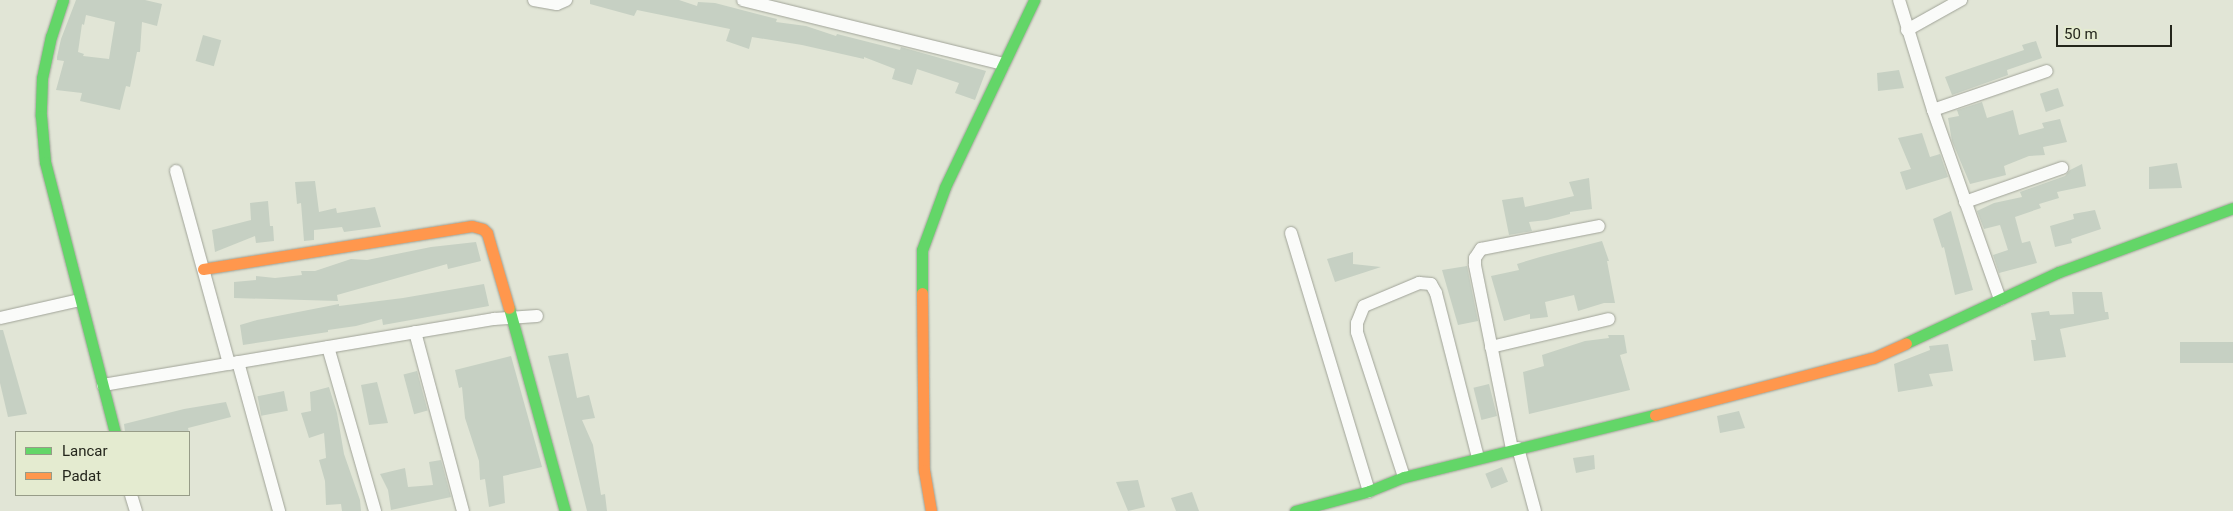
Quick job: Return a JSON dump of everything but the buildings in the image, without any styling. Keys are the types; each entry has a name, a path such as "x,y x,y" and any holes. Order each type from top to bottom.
{"street":[{"path":"63,0 51,36 42,78 41,116 45,162 115,431"},
{"path":"534,0 557,4 566,0"},
{"path":"743,0 1004,64"},
{"path":"931,511 924,470 922,250 945,187 1034,0"},
{"path":"1899,0 1932,110 2000,299"},
{"path":"1907,30 1961,0"},
{"path":"1932,110 2047,71"},
{"path":"1965,202 2062,168"},
{"path":"176,170 203,269 279,511"},
{"path":"1294,511 1369,491 1404,477 1806,377 1873,358 2059,272 2233,208"},
{"path":"203,269 450,228 472,226 483,229 488,233 565,511"},
{"path":"1534,511 1515,449 1491,348 1475,258 1481,249 1599,226"},
{"path":"1291,233 1369,491"},
{"path":"1404,477 1357,332 1357,323 1364,306 1418,283 1431,284 1436,293 1478,458"},
{"path":"0,318 80,300"},
{"path":"103,385 415,332 512,317 537,316"},
{"path":"1491,348 1609,319"},
{"path":"415,332 463,511"},
{"path":"328,347 375,511"},
{"path":"131,496 136,511"}],"traffic: fast":[{"path":"63,0 51,36 42,78 41,116 45,162 115,431"},
{"path":"922,293 922,250 945,187 1034,0"},
{"path":"1906,343 2059,272 2233,208"},
{"path":"509,308 565,511"},
{"path":"1295,511 1369,491 1404,477 1655,415"}],"traffic: slow":[{"path":"203,269 472,226 483,229 487,233 509,308"},
{"path":"922,293 924,470 931,511"},
{"path":"1655,415 1873,358 1906,343"}]}
